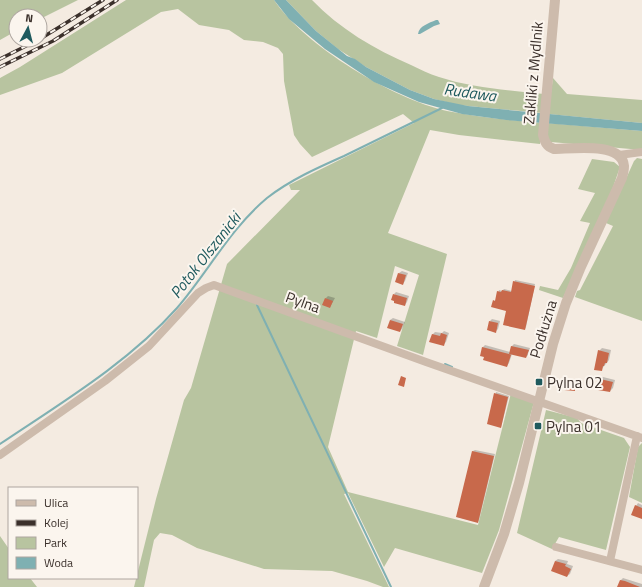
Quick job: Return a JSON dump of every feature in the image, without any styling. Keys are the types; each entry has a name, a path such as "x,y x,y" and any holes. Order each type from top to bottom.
{"street":[{"name":"Zakliki z Mydlnik","path":"555,0 543,135 548,147 554,149 591,147 608,150 619,155"},
{"path":"619,155 642,152"},
{"name":"Podłużna","path":"484,587 504,534 552,344 566,303 580,269 622,178 624,165 619,155"},
{"name":"Pylna","path":"0,455 105,381 149,346 198,294 206,288 214,285 639,437"},
{"path":"610,561 639,437"},
{"path":"556,547 642,570"}],"green space":[{"path":"0,0 78,0 48,15 48,8 8,8 8,36 0,40"},
{"path":"126,0 274,0 288,17 328,52 377,83 402,95 425,105 447,111 482,117 541,123 540,144 459,135 430,130 388,233 447,254 423,355 397,346 419,275 395,266 377,338 356,331 328,447 348,492 478,525 511,393 534,402 499,530 482,573 395,548 384,567 348,493 344,494 389,587 383,587 332,571 264,569 197,548 172,535 160,533 154,540 144,587 134,587 136,579 138,579 138,571 156,499 184,400 191,388 227,264 300,190 291,190 289,185 414,123 403,114 312,157 294,135 284,81 283,54 278,48 263,42 244,40 229,30 199,25 178,9 161,12 62,73 0,95 0,78"},
{"path":"286,0 312,0 334,20 358,37 384,52 435,76 464,84 544,94 542,113 458,105 434,99 410,90 366,67 338,49 316,31"},
{"path":"553,78 567,94 642,100 642,123 548,114"},
{"path":"547,123 642,131 642,150 551,142 548,139"},
{"path":"637,158 642,159 642,321 575,297 613,226 606,223 634,161"},
{"path":"592,159 614,162 620,167 610,196 563,298 539,290 540,286 558,290 571,268 590,223 580,221 595,193 578,189"},
{"path":"546,410 577,418 581,423 624,438 630,447 606,550 559,537 552,549 517,533"},
{"path":"642,443 642,503 629,497 638,447"},
{"path":"0,536 8,548 8,579 31,579 37,587 0,587"}],"water":[{"path":"274,0 286,0 316,31 347,56 410,90 434,99 468,106 642,123 642,131 506,120 462,114 419,102 374,82 325,49 289,19"},
{"path":"438,20 440,24 418,34 422,27"}],"building":[{"path":"398,273 406,275 403,285 395,282"},
{"path":"513,281 535,286 525,330 503,325 506,311 491,307 493,300 495,301 497,291 501,292 502,290 511,292"},
{"path":"393,294 407,298 405,306 394,303 394,301 391,300"},
{"path":"325,298 333,301 330,308 322,305"},
{"path":"390,320 403,324 400,332 387,328"},
{"path":"489,321 498,323 496,333 487,330"},
{"path":"441,333 447,335 444,346 429,342 432,334 440,336"},
{"path":"511,346 529,350 526,358 509,354"},
{"path":"482,347 511,355 507,367 483,360 484,357 480,356"},
{"path":"598,350 609,353 607,363 603,366 602,371 594,370"},
{"path":"401,376 406,378 404,387 398,385"},
{"path":"600,379 613,382 610,392 598,390"},
{"path":"565,384 575,386 575,391 564,390"},
{"path":"494,393 508,397 501,428 487,424"},
{"path":"472,451 494,456 478,523 456,517"},
{"path":"635,505 642,508 642,519 631,515"},
{"path":"555,561 566,564 565,566 571,569 567,577 551,571"},
{"path":"620,580 625,581 640,587 617,587"}],"waterway":[{"name":"Potok Olszanicki","path":"0,444 93,381 137,347 158,328 177,308 230,237 267,198 304,175 442,108"},
{"path":"257,305 391,587"},
{"path":"445,364 452,367"}],"railway":[{"path":"48,34 103,0"},
{"path":"0,67 53,41 117,0"},
{"path":"0,59 22,48"}],"place":[{"name":"Pylna 02","path":"539,382"},
{"name":"Pylna 01","path":"538,426"}],"water label":[{"name":"Rudawa","path":"470,92"}]}
